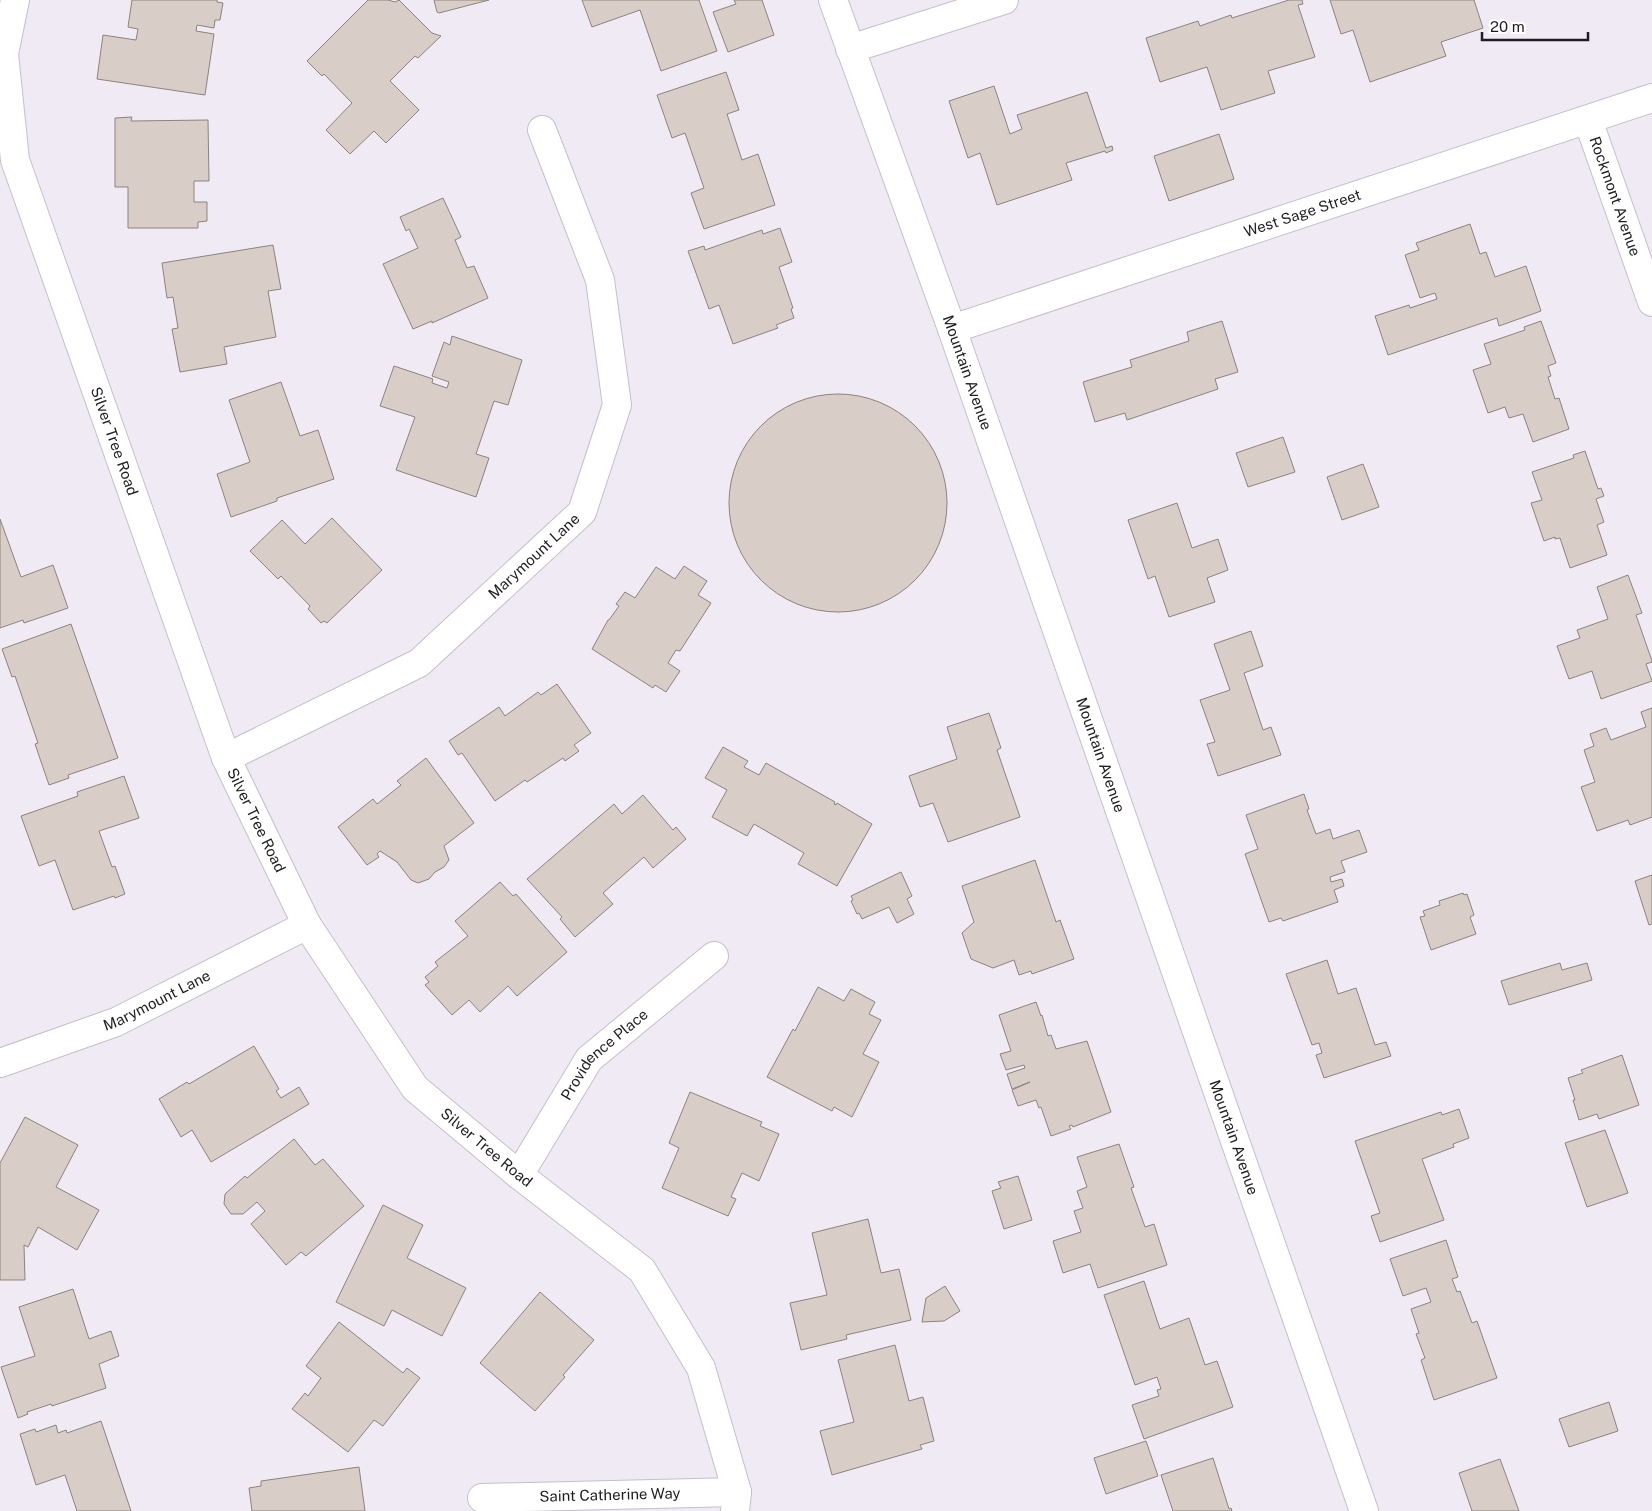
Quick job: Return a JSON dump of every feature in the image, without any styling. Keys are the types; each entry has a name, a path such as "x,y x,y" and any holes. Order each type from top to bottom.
{"street":[{"name":"Silver Tree Road","path":"15,0 4,54 15,160 226,758 307,924 415,1088 519,1175 642,1270 701,1368 736,1502"},
{"name":"Mountain Avenue","path":"832,0 952,329 1364,1511"},
{"path":"850,49 1004,0"},
{"name":"West Sage Street","path":"952,329 1652,98"},
{"name":"Rockmont Avenue","path":"1588,120 1652,302"},
{"name":"Marymount Lane","path":"226,758 419,663 582,512 617,405 600,280 542,130"},
{"name":"Marymount Lane","path":"0,1063 116,1022 307,924"},
{"name":"Providence Place","path":"519,1175 589,1060 714,956"},
{"name":"Saint Catherine Way","path":"482,1498 736,1502"}],"building":[{"path":"132,0 217,0 217,2 223,3 220,20 215,20 214,28 197,25 196,31 214,34 205,95 97,79 103,35 136,40 138,29 128,27"},
{"path":"368,0 395,2 399,0 432,33 441,36 418,58 415,56 390,81 419,110 386,143 374,131 350,154 326,130 352,103 324,74 322,76 307,61"},
{"path":"434,0 489,0 439,13 437,12"},
{"path":"582,0 699,0 717,51 661,71 640,10 592,27"},
{"path":"734,0 762,0 774,35 728,52 713,12 736,4"},
{"path":"1289,0 1302,0 1303,4 1298,5 1315,57 1268,71 1275,93 1221,110 1207,67 1160,82 1146,38 1198,21 1200,26 1231,15 1232,18"},
{"path":"1330,0 1474,0 1483,28 1441,42 1446,56 1370,82 1353,30 1341,34"},
{"path":"726,72 739,110 727,114 742,160 758,154 775,205 704,229 691,193 704,188 685,133 672,138 657,95"},
{"path":"994,86 1010,134 1022,129 1017,115 1087,92 1106,148 1112,146 1113,150 1066,163 1072,180 997,205 980,153 968,158 949,101"},
{"path":"132,117 131,121 208,120 209,181 194,181 194,202 207,202 207,221 198,222 198,228 128,228 128,187 115,187 115,118"},
{"path":"1219,134 1234,179 1169,201 1154,156"},
{"path":"443,198 461,237 455,240 467,268 474,266 488,298 432,323 432,321 413,329 383,264 418,248 409,229 406,231 400,217"},
{"path":"1470,224 1480,254 1486,252 1495,277 1526,266 1541,311 1499,326 1497,318 1388,355 1375,316 1409,305 1410,308 1437,299 1435,293 1420,298 1405,255 1419,250 1416,243"},
{"path":"780,228 792,262 779,267 793,308 791,309 794,318 776,325 778,328 733,344 719,305 709,309 688,251 704,246 705,250 762,230 763,234"},
{"path":"273,245 281,289 268,291 276,337 224,347 227,364 180,372 172,329 178,328 173,297 167,298 162,263"},
{"path":"1222,321 1238,372 1215,379 1218,389 1127,420 1125,413 1095,422 1083,382 1132,367 1130,360 1189,341 1187,332"},
{"path":"1541,321 1556,363 1548,366 1551,376 1548,377 1555,399 1559,398 1569,429 1533,442 1523,414 1509,418 1505,407 1488,413 1473,370 1491,364 1484,344 1525,330 1524,327"},
{"path":"452,336 522,360 508,405 494,401 476,454 489,458 476,497 396,470 415,417 380,406 394,366 433,379 432,383 447,388 449,382 432,376 444,342 450,345"},
{"path":"281,382 300,436 318,430 334,479 277,498 277,501 231,517 217,474 250,462 229,400"},
{"path":"827,394 849,394 870,398 890,407 907,418 923,434 934,451 943,471 947,503 943,535 939,545 929,564 907,588 890,599 870,608 849,612 827,612 806,608 786,599 769,588 753,572 742,555 733,535 729,514 729,492 733,471 742,451 753,434 769,418 786,407 806,398"},
{"path":"1283,437 1295,472 1248,487 1236,453"},
{"path":"1585,451 1598,489 1601,488 1604,496 1596,499 1604,522 1597,525 1607,555 1570,568 1560,538 1555,539 1555,537 1544,541 1531,503 1542,500 1532,472 1574,458 1573,455"},
{"path":"1363,464 1379,507 1342,520 1327,477"},
{"path":"1177,503 1192,548 1218,539 1228,570 1207,578 1215,602 1169,617 1155,576 1148,579 1128,520"},
{"path":"332,518 382,570 327,623 324,621 321,623 308,609 310,606 281,576 278,579 250,551 282,520 305,544"},
{"path":"0,519 21,577 53,565 68,608 24,623 23,620 0,628"},
{"path":"684,566 707,581 698,595 711,603 680,651 676,650 668,663 680,671 666,692 655,685 653,688 592,649 608,620 619,606 616,604 625,592 635,598 656,567 675,579"},
{"path":"1628,575 1642,613 1636,615 1652,661 1646,664 1652,681 1601,699 1592,671 1569,679 1557,646 1580,638 1577,630 1608,619 1597,587"},
{"path":"71,624 118,758 68,775 69,778 49,785 35,744 38,743 15,676 12,677 2,649"},
{"path":"1251,631 1263,666 1244,673 1263,730 1271,727 1281,755 1218,776 1207,744 1215,742 1200,700 1230,690 1214,644"},
{"path":"557,684 591,733 574,745 579,751 565,761 563,758 527,782 525,780 495,801 462,753 458,755 449,741 499,707 505,716 538,692 541,695"},
{"path":"1652,708 1652,817 1630,825 1628,820 1597,831 1581,787 1595,782 1584,750 1594,746 1590,734 1606,728 1611,740 1646,727 1641,712"},
{"path":"989,713 1001,748 997,750 1020,817 948,842 933,803 920,807 909,776 957,759 947,727"},
{"path":"723,747 748,761 744,767 759,775 766,763 835,802 834,804 836,805 837,803 872,824 837,886 798,864 804,853 754,824 747,836 712,817 727,790 705,778"},
{"path":"426,758 474,823 444,846 449,860 444,867 435,872 429,879 418,883 411,880 397,862 380,851 377,854 379,857 367,865 338,827 373,799 377,804 401,785 397,781"},
{"path":"124,776 139,818 99,831 112,867 115,866 125,894 73,910 55,860 39,866 21,816 78,796 77,792"},
{"path":"1304,794 1309,809 1307,810 1316,834 1330,829 1333,839 1359,830 1367,852 1341,861 1345,872 1330,877 1331,882 1342,879 1344,886 1334,890 1338,902 1283,921 1281,918 1269,922 1245,854 1258,849 1246,815"},
{"path":"643,795 673,830 676,827 686,839 653,868 644,857 603,893 613,904 575,937 560,919 562,917 527,879 614,804 622,814"},
{"path":"1035,860 1056,922 1060,920 1074,959 1032,974 1031,971 1019,975 1014,960 993,968 971,959 962,933 974,922 962,886"},
{"path":"901,872 912,896 907,899 914,914 897,923 889,907 862,919 859,913 857,914 851,901 853,900 851,896"},
{"path":"1652,875 1652,924 1649,925 1635,881"},
{"path":"500,882 513,896 516,894 567,952 517,996 508,986 480,1012 469,1000 452,1015 425,985 429,982 425,977 438,966 435,962 468,936 455,921"},
{"path":"1463,893 1464,895 1467,894 1474,915 1470,917 1476,934 1431,950 1420,917 1425,916 1423,911 1440,905 1439,901"},
{"path":"1327,960 1338,994 1356,988 1375,1045 1386,1042 1391,1056 1324,1078 1316,1055 1322,1053 1319,1043 1312,1045 1286,974"},
{"path":"1560,963 1562,970 1587,963 1592,980 1509,1005 1501,981"},
{"path":"818,987 844,1001 851,989 875,1002 869,1014 881,1020 863,1054 879,1062 852,1117 834,1107 832,1111 767,1077 793,1029 795,1031"},
{"path":"1036,1002 1048,1036 1051,1035 1056,1049 1087,1041 1111,1112 1073,1127 1072,1125 1069,1126 1071,1129 1051,1136 1041,1107 1039,1108 1036,1100 1018,1106 1012,1090 1030,1082 1012,1089 1007,1074 1025,1068 1024,1065 1006,1070 1000,1054 1011,1051 999,1015"},
{"path":"254,1046 279,1089 276,1091 281,1098 299,1087 309,1104 211,1162 192,1130 181,1137 159,1099 187,1082 189,1084"},
{"path":"1622,1055 1639,1105 1599,1119 1597,1114 1579,1120 1568,1078 1583,1073 1581,1070"},
{"path":"690,1092 762,1122 760,1126 779,1134 759,1181 742,1173 731,1197 736,1199 728,1216 662,1188 679,1148 669,1143"},
{"path":"1459,1109 1469,1138 1453,1144 1454,1147 1422,1159 1444,1220 1380,1242 1371,1216 1380,1213 1355,1141 1441,1112 1442,1115"},
{"path":"25,1117 78,1145 56,1187 99,1210 77,1250 38,1227 28,1247 24,1245 25,1280 0,1280 0,1163"},
{"path":"1605,1130 1628,1193 1587,1207 1565,1143"},
{"path":"294,1139 315,1165 323,1159 364,1206 306,1256 301,1252 286,1265 251,1224 265,1211 257,1202 243,1214 231,1214 224,1204 225,1194 245,1176 247,1178"},
{"path":"1119,1144 1134,1187 1131,1188 1145,1227 1154,1224 1167,1265 1098,1288 1090,1264 1063,1273 1053,1241 1081,1232 1074,1211 1083,1208 1077,1191 1087,1187 1077,1157"},
{"path":"1018,1176 1032,1220 1004,1229 992,1191 1001,1188 998,1182"},
{"path":"383,1205 423,1225 407,1258 466,1288 442,1336 392,1310 384,1326 336,1302"},
{"path":"868,1219 881,1273 899,1269 911,1320 846,1335 847,1339 801,1350 790,1303 827,1295 812,1233"},
{"path":"1446,1240 1458,1277 1452,1279 1457,1292 1460,1291 1472,1323 1477,1321 1497,1378 1434,1400 1421,1360 1425,1358 1416,1334 1419,1333 1411,1309 1431,1302 1426,1288 1403,1296 1390,1259"},
{"path":"1144,1281 1160,1329 1189,1318 1205,1365 1217,1361 1233,1407 1144,1439 1132,1405 1159,1396 1157,1390 1161,1389 1157,1377 1135,1385 1104,1295"},
{"path":"945,1286 960,1311 944,1321 922,1322 926,1298"},
{"path":"73,1289 89,1339 111,1331 119,1356 99,1364 106,1388 52,1406 51,1404 27,1412 28,1414 18,1418 1,1367 35,1356 19,1307"},
{"path":"540,1292 594,1340 535,1411 480,1363"},
{"path":"339,1322 403,1373 407,1368 420,1378 383,1426 374,1420 348,1452 292,1409 305,1393 308,1396 321,1378 306,1366"},
{"path":"895,1345 909,1401 923,1397 934,1441 920,1445 922,1449 832,1475 820,1431 854,1422 838,1360"},
{"path":"1609,1402 1618,1431 1569,1447 1559,1419"},
{"path":"101,1421 131,1511 77,1511 65,1475 36,1485 20,1434 35,1429 36,1432 56,1425 58,1433 66,1430 67,1433"},
{"path":"1146,1441 1158,1476 1106,1494 1094,1458"},
{"path":"1213,1458 1229,1509 1231,1508 1232,1511 1173,1511 1161,1475"},
{"path":"1500,1459 1519,1511 1472,1511 1459,1473"},
{"path":"359,1467 365,1511 252,1511 249,1488 261,1486 261,1481"}]}
